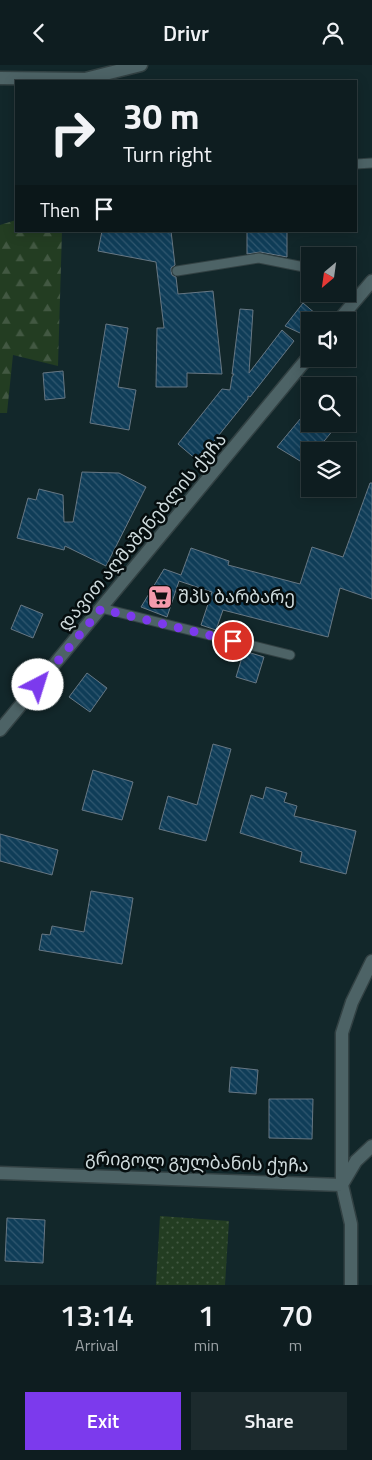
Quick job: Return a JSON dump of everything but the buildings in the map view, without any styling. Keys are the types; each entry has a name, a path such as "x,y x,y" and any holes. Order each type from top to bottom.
{"street":[{"path":"0,78 84,79 141,65"},
{"path":"356,291 372,281"},
{"name":"დავით აღმაშენებლის ქუჩა","path":"0,730 301,366"},
{"path":"351,1285 351,1224 342,1185 342,1033 352,1003 372,961"},
{"path":"342,1185 356,1161 372,1146"},
{"name":"გრიგოლ გულბანის ქუჩა","path":"0,1173 342,1185"}],"lane":[{"path":"357,164 372,163"},
{"path":"177,271 259,259 301,266"},
{"path":"101,609 290,655"}],"green space":[{"path":"15,220 15,232 62,232 58,366 13,355 7,413 0,413 0,225"},
{"path":"160,1216 229,1221 225,1285 156,1285"}],"place":[{"name":"შპს ბარბარე","path":"160,597"}],"route":[{"path":"38,685 101,609 233,641"}]}
